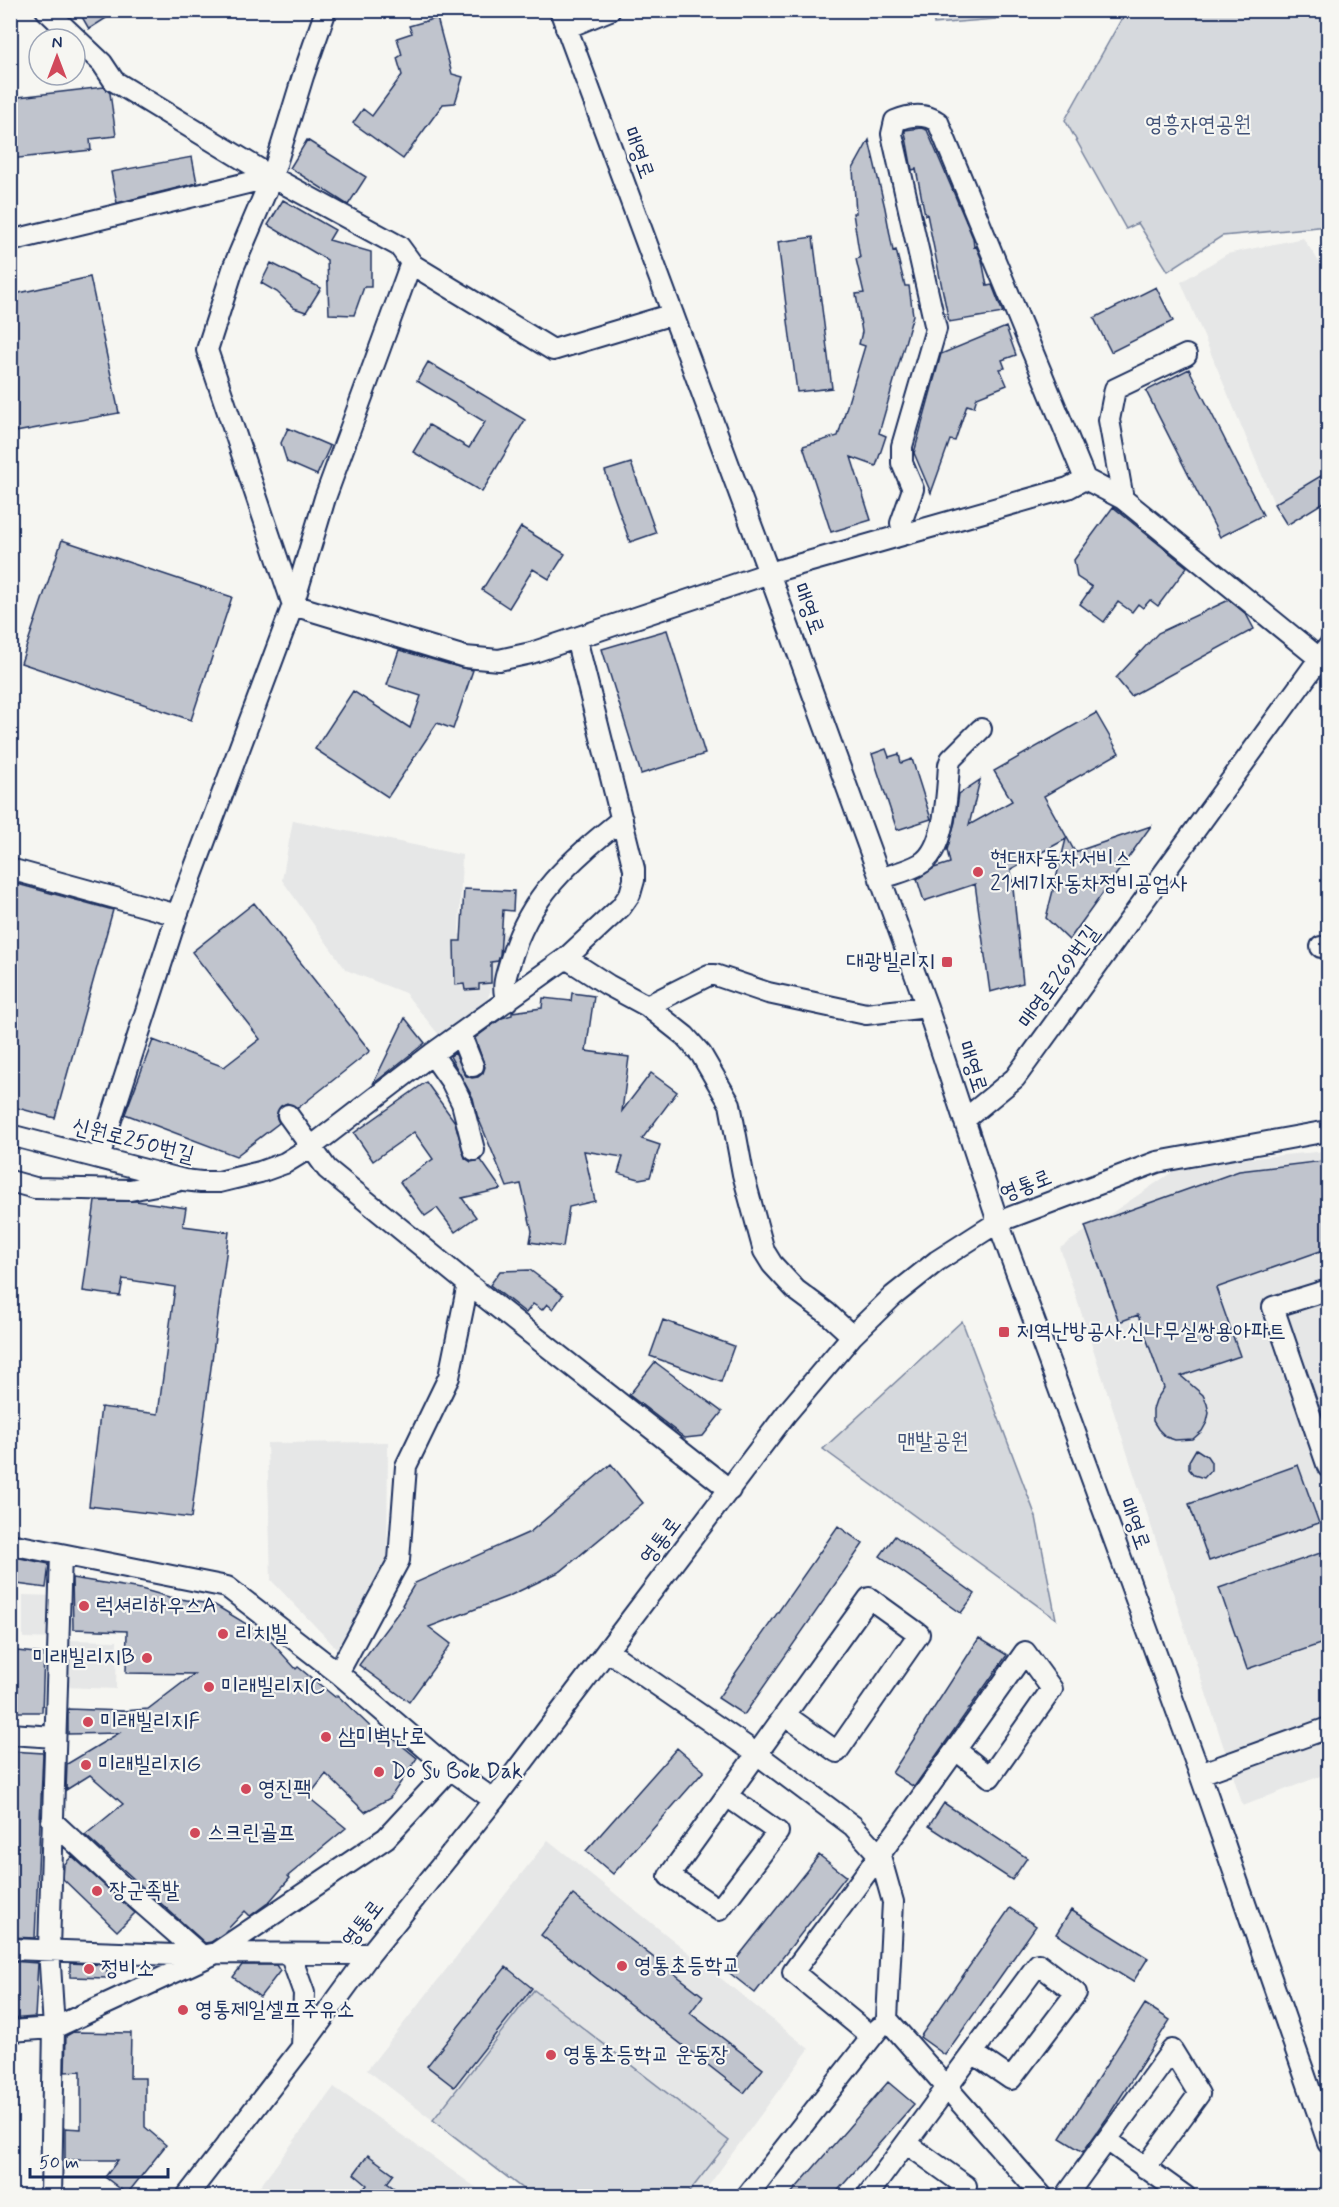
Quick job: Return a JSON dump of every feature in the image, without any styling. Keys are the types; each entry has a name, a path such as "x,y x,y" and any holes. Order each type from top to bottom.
{"street":[{"path":"46,10 102,63 114,81 272,177 399,246 411,262 553,351 673,314"},
{"path":"292,605 207,350 234,266 272,177 326,10"},
{"path":"563,19 610,10"},
{"name":"매영로","path":"563,19 927,1007 998,1222 1200,1774 1329,2142"},
{"path":"904,534 901,523 913,489 902,463 902,446 936,329 892,134 895,121 906,116 925,117 938,122 1085,479 1123,499 1324,653"},
{"path":"10,241 272,177"},
{"path":"99,1157 177,915 292,605 325,498 411,262"},
{"path":"1123,499 1109,420 1115,389 1186,355"},
{"path":"292,605 465,657 483,660 515,657 769,573 1068,488 1085,479"},
{"name":"신원로250번길","path":"10,1135 184,1180 219,1182 260,1172 285,1163 311,1147 432,1054 566,958 608,921 630,894 634,880 634,869 576,638"},
{"name":"매영로269번길","path":"964,1120 1015,1078 1324,653"},
{"path":"880,879 921,864 936,845 945,809 951,759 981,729"},
{"path":"507,1001 503,985 523,927 535,904 557,875 622,819"},
{"path":"10,869 177,915"},
{"path":"566,958 608,985 647,1006 694,1045 727,1098 751,1205 764,1251 772,1264 796,1290 827,1313 852,1336"},
{"path":"647,1006 709,975 715,975 768,993 866,1014 927,1007"},
{"path":"458,1036 463,1041 473,1066"},
{"path":"432,1054 451,1081 462,1102 474,1150"},
{"path":"288,1115 327,1169 468,1284 730,1490"},
{"name":"영통로","path":"187,2196 302,2047 370,1954 494,1800 786,1414 852,1336 893,1296 937,1261 998,1222 1157,1162 1329,1131"},
{"path":"10,1181 35,1188 130,1190 184,1180"},
{"path":"338,1673 399,1560 406,1467 449,1377 468,1284"},
{"path":"1329,1290 1273,1308 1329,1467"},
{"path":"10,1544 227,1587 338,1673 450,1769 494,1800"},
{"path":"51,2196 54,2028 49,1949 61,1554"},
{"path":"727,1796 778,1832 719,1910 669,1876 869,1598 919,1634 837,1752 785,1715"},
{"path":"608,1651 757,1754 853,1826 880,1856 893,1902 887,2019 747,2196"},
{"path":"872,2037 793,1972 880,1856 1025,1652 1052,1689 990,1777 956,1750"},
{"path":"1200,1774 1329,1728"},
{"path":"10,1734 55,1737"},
{"path":"10,2031 54,2028 209,1955 386,1838 450,1769"},
{"path":"52,1821 122,1886 209,1955"},
{"path":"10,1949 209,1955 370,1954"},
{"path":"290,1954 304,1993 302,2047"},
{"path":"867,2196 947,2088 973,2052 1038,1964 1076,1993 1011,2079 973,2052"},
{"path":"887,2019 1042,2196"},
{"path":"1066,2196 1172,2050 1199,2094 1145,2168"},
{"path":"1107,2140 1185,2196"},
{"path":"906,2143 966,2186 958,2196"}],"shaded area":[{"path":"1303,238 1328,275 1328,471 1274,504 1181,282 1227,254"},
{"path":"293,820 462,855 459,934 506,934 507,948 487,1000 439,1035 405,993 346,970 282,880"},
{"path":"1328,1151 1328,1773 1243,1806 1060,1248 1184,1164"},
{"path":"388,1442 387,1571 337,1649 271,1580 267,1443"},
{"path":"23,1595 59,1596 58,1639 23,1638"},
{"path":"64,1640 117,1641 116,1689 63,1687"},
{"path":"548,1840 809,2049 701,2196 532,2196 367,2070"},
{"path":"334,2087 488,2196 253,2196"}],"green space":[{"path":"933,10 1098,11 934,24"},
{"name":"영흥자연공원","path":"1126,11 1328,11 1328,226 1222,236 1168,271 1138,223 1126,229 1065,120"},
{"name":"맨발공원","path":"962,1321 1036,1517 1056,1619 823,1449"},
{"name":"영통초등학교 운동장","path":"534,1990 729,2141 686,2196 532,2196 433,2120"}],"building":[{"path":"78,10 119,10 89,29"},
{"path":"437,18 452,74 463,77 455,103 443,104 403,159 353,123 363,109 372,116 402,75 397,58 402,55 397,38 412,33 409,26"},
{"path":"104,87 110,93 116,136 90,139 91,150 10,159 10,98"},
{"path":"921,128 927,130 973,238 974,247 976,246 982,260 987,286 992,285 1003,313 949,322 927,214 925,215 916,169 912,170 905,132 905,130"},
{"path":"307,140 366,177 348,205 290,168"},
{"path":"869,140 893,251 896,250 905,286 909,286 913,315 879,433 886,436 876,466 851,457 871,520 831,532 803,446 838,436 865,346 859,344 862,332 856,294 864,293 856,259 860,258 853,213 856,213 853,169"},
{"path":"192,157 197,183 117,203 111,172"},
{"path":"283,200 335,230 329,240 371,252 371,287 364,287 354,315 329,314 327,260 268,225"},
{"path":"813,237 832,388 797,392 778,242"},
{"path":"271,263 321,288 306,312 294,308 277,292 261,283"},
{"path":"90,277 119,413 10,433 10,298 15,294"},
{"path":"1156,287 1173,321 1111,352 1094,318"},
{"path":"1006,327 1016,355 1002,360 1005,368 1000,369 1007,385 977,397 974,407 967,405 955,441 950,440 931,493 914,453 941,354"},
{"path":"428,362 525,420 482,492 413,452 429,425 469,448 485,422 417,381"},
{"path":"1189,369 1263,515 1220,537 1146,391"},
{"path":"288,428 330,446 317,475 287,462 281,443"},
{"path":"631,463 656,533 630,542 605,471"},
{"path":"1329,471 1329,499 1287,525 1274,504"},
{"path":"1113,507 1187,567 1158,606 1150,600 1143,608 1138,604 1132,612 1118,602 1104,622 1080,604 1092,587 1077,577 1074,560"},
{"path":"521,527 565,554 549,579 533,569 509,608 482,590"},
{"path":"62,540 232,597 191,720 21,663"},
{"path":"1229,600 1246,614 1254,629 1131,696 1116,678 1158,633"},
{"path":"667,630 705,754 641,774 602,649"},
{"path":"399,650 473,670 453,729 437,723 388,797 315,749 353,691 410,728 421,696 387,685"},
{"path":"1096,713 1119,753 1044,796 1075,852 1151,826 1069,940 1046,918 1066,839 1011,869 1023,983 990,992 975,884 924,901 917,879 934,868 950,863 947,850 955,822 959,794 980,780 969,825 1012,801 994,771"},
{"path":"886,749 889,757 899,754 901,763 912,759 931,819 897,830 872,754"},
{"path":"10,882 113,910 55,1118 10,1106"},
{"path":"464,889 514,891 513,911 503,910 500,955 498,961 491,962 491,983 479,984 479,989 465,990 464,984 455,985 454,941 461,941"},
{"path":"254,903 370,1051 298,1108 287,1103 281,1106 276,1116 279,1123 236,1156 125,1114 153,1040 224,1067 260,1039 192,952"},
{"path":"572,993 594,996 586,1051 629,1057 622,1111 651,1073 677,1092 642,1139 660,1145 650,1177 639,1179 618,1173 623,1157 584,1151 595,1201 569,1207 563,1247 530,1242 532,1231 521,1184 507,1187 477,1115 473,1098 450,1056 455,1053 466,1076 478,1077 483,1073 485,1067 475,1038 502,1018 512,1015 512,1012 542,1008 543,998 571,1001"},
{"path":"405,1018 425,1043 373,1084"},
{"path":"426,1082 455,1122 465,1158 471,1162 481,1160 501,1189 462,1198 476,1217 455,1232 437,1208 425,1216 400,1182 433,1159 414,1132 373,1161 354,1133"},
{"path":"1323,1161 1329,1179 1329,1248 1216,1288 1240,1356 1181,1376 1203,1395 1209,1413 1207,1422 1202,1431 1193,1439 1175,1440 1166,1437 1153,1421 1156,1400 1164,1388 1138,1315 1119,1322 1085,1226 1239,1171"},
{"path":"95,1201 136,1201 186,1208 183,1226 229,1232 191,1518 89,1506 101,1407 158,1414 175,1287 123,1279 120,1296 83,1291"},
{"path":"530,1270 563,1295 553,1309 547,1304 542,1310 533,1304 526,1313 490,1285 500,1271"},
{"path":"663,1320 734,1346 721,1382 650,1356"},
{"path":"655,1362 722,1412 703,1436 685,1438 629,1395"},
{"path":"1196,1449 1207,1456 1211,1462 1211,1470 1204,1478 1194,1475 1189,1469 1189,1461"},
{"path":"611,1464 643,1503 561,1571 509,1596 429,1627 451,1644 409,1702 359,1665 403,1606 415,1583 530,1532"},
{"path":"1298,1465 1319,1523 1209,1561 1189,1504"},
{"path":"838,1526 863,1544 744,1715 718,1698"},
{"path":"895,1536 975,1594 961,1613 880,1556"},
{"path":"1329,1550 1329,1641 1247,1669 1219,1588"},
{"path":"10,1556 49,1564 46,1588 10,1583"},
{"path":"72,1578 141,1589 169,1597 215,1605 266,1636 296,1669 298,1667 335,1697 337,1695 379,1735 383,1730 417,1758 390,1798 365,1812 326,1774 308,1797 346,1828 288,1876 290,1878 269,1902 250,1916 245,1911 224,1933 211,1942 205,1943 85,1835 123,1804 90,1775 66,1790 67,1764 119,1733 68,1734 68,1709 124,1711 148,1709 194,1674 126,1673 127,1631 73,1629"},
{"path":"979,1638 1007,1655 914,1787 892,1773"},
{"path":"17,1651 44,1654 42,1712 10,1712 10,1653 17,1653"},
{"path":"677,1748 704,1771 613,1874 586,1851"},
{"path":"10,1751 43,1753 35,1938 10,1937"},
{"path":"944,1803 1027,1858 1012,1880 929,1826"},
{"path":"819,1855 846,1876 755,1993 727,1971"},
{"name":"장군족발","path":"72,1856 135,1913 117,1931 63,1879 64,1865"},
{"name":"영통초등학교","path":"573,1895 703,1996 690,2013 763,2069 744,2093 541,1935"},
{"path":"1010,1908 1036,1926 945,2055 920,2037"},
{"path":"1071,1910 1148,1958 1133,1982 1056,1934"},
{"path":"10,1961 38,1963 35,2017 10,2019"},
{"name":"정비소","path":"70,1963 107,1965 107,1978 70,1977"},
{"path":"242,1965 276,1965 280,1971 260,1997 233,1977"},
{"path":"506,1967 532,1988 454,2087 427,2066"},
{"path":"1145,2004 1170,2020 1083,2152 1060,2138"},
{"path":"73,2032 131,2033 130,2078 145,2078 145,2127 166,2145 127,2194 105,2177 118,2160 65,2160 65,2128 81,2129 81,2071 65,2072 66,2036"},
{"path":"888,2082 914,2104 833,2196 789,2196"},
{"path":"368,2155 394,2174 387,2183 405,2196 358,2196 367,2185 354,2174"}],"place":[{"name":"현대자동차서비스 21세기자동차정비공업사","path":"978,872"},
{"name":"대광빌리지","path":"947,962"},
{"name":"지역난방공사.신나무실쌍용아파트","path":"1004,1332"},
{"name":"럭셔리하우스A","path":"84,1606"},
{"name":"리치빌","path":"223,1634"},
{"name":"미래빌리지B","path":"147,1658"},
{"name":"미래빌리지C","path":"209,1687"},
{"name":"미래빌리지F","path":"88,1722"},
{"name":"삼미벽난로","path":"326,1737"},
{"name":"미래빌리지G","path":"86,1765"},
{"name":"Do Su Bok Dak","path":"379,1772"},
{"name":"영진팩","path":"246,1789"},
{"name":"스크린골프","path":"195,1833"},
{"name":"장군족발","path":"97,1891"},
{"name":"영통초등학교","path":"622,1966"},
{"name":"정비소","path":"89,1969"},
{"name":"영통제일셀프주유소","path":"183,2010"},
{"name":"영통초등학교 운동장","path":"551,2055"}]}
